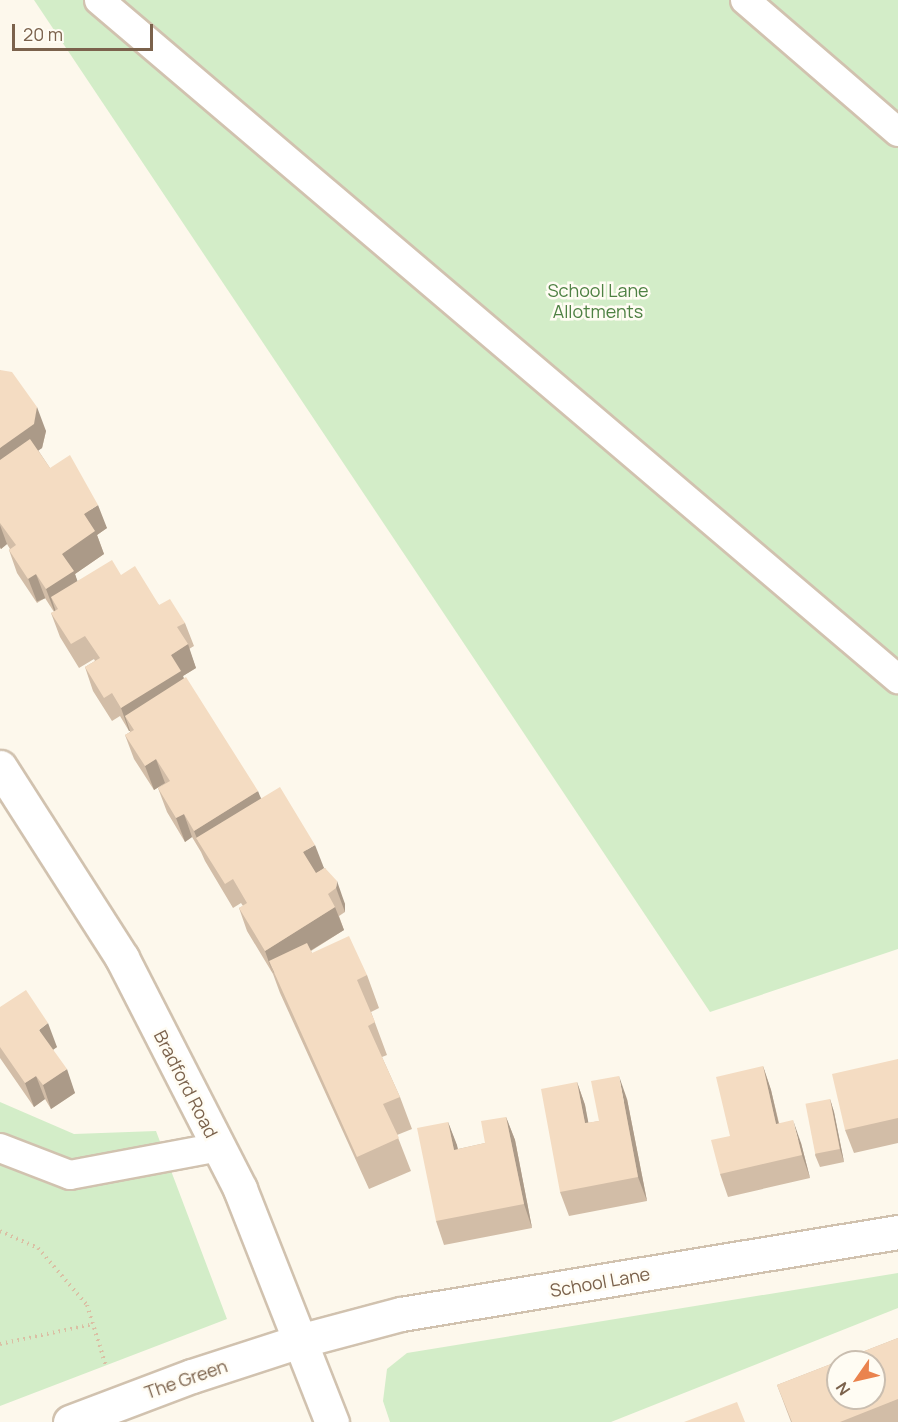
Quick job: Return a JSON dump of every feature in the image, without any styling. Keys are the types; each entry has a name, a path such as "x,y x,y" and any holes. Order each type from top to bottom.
{"street":[{"name":"Bradford Road","path":"0,767 122,958 219,1147 303,1340 332,1422"},
{"name":"School Lane","path":"303,1340 401,1314 898,1232"},
{"name":"The Green","path":"70,1422 303,1340"}],"lane":[{"path":"99,0 898,679"},
{"path":"745,0 898,132"},
{"path":"0,1148 69,1176 219,1147"}],"path":[{"path":"0,1231 38,1248 87,1305 118,1404"},
{"path":"0,1344 93,1324"}],"green space":[{"name":"School Lane Allotments","path":"34,0 898,0 898,949 710,1012"},
{"path":"0,1102 74,1134 156,1131 227,1319 0,1406"},
{"path":"898,1273 898,1308 611,1422 390,1422 383,1401 387,1369 407,1353"}],"building":[{"path":"0,370 12,372 37,407 34,424 0,448"},
{"path":"30,439 50,468 70,455 98,505 84,514 95,531 62,554 74,571 46,589 36,574 28,579 9,550 16,545 0,523 0,460"},
{"path":"112,560 121,575 135,566 159,605 170,599 185,623 177,627 188,644 171,655 181,671 121,708 112,693 104,698 85,667 100,658 85,636 71,644 51,613 58,609 51,597"},
{"path":"186,677 258,791 194,831 184,814 176,818 158,788 170,781 156,759 145,766 125,735 134,730 125,716"},
{"path":"280,787 315,845 303,852 316,873 325,868 337,881 336,888 328,894 335,907 265,951 239,908 247,903 233,879 225,884 196,838"},
{"path":"349,936 367,975 357,980 375,1022 368,1026 400,1097 383,1104 399,1138 357,1157 269,961 307,943 312,953"},
{"path":"26,990 48,1023 39,1030 67,1069 43,1085 36,1076 25,1083 0,1047 0,1007"},
{"path":"898,1059 898,1118 845,1130 832,1074"},
{"path":"763,1066 776,1124 793,1120 802,1155 720,1174 711,1140 730,1136 716,1077"},
{"path":"619,1076 638,1177 560,1192 541,1089 577,1082 585,1123 599,1121 591,1081"},
{"path":"830,1099 840,1149 815,1154 805,1104"},
{"path":"506,1117 524,1204 436,1221 417,1128 448,1122 454,1150 485,1143 481,1121"},
{"path":"898,1338 898,1399 886,1404 886,1350 867,1350"},
{"path":"826,1366 826,1410 870,1410 840,1422 792,1422 777,1385"},
{"path":"737,1402 745,1422 684,1422"}]}
